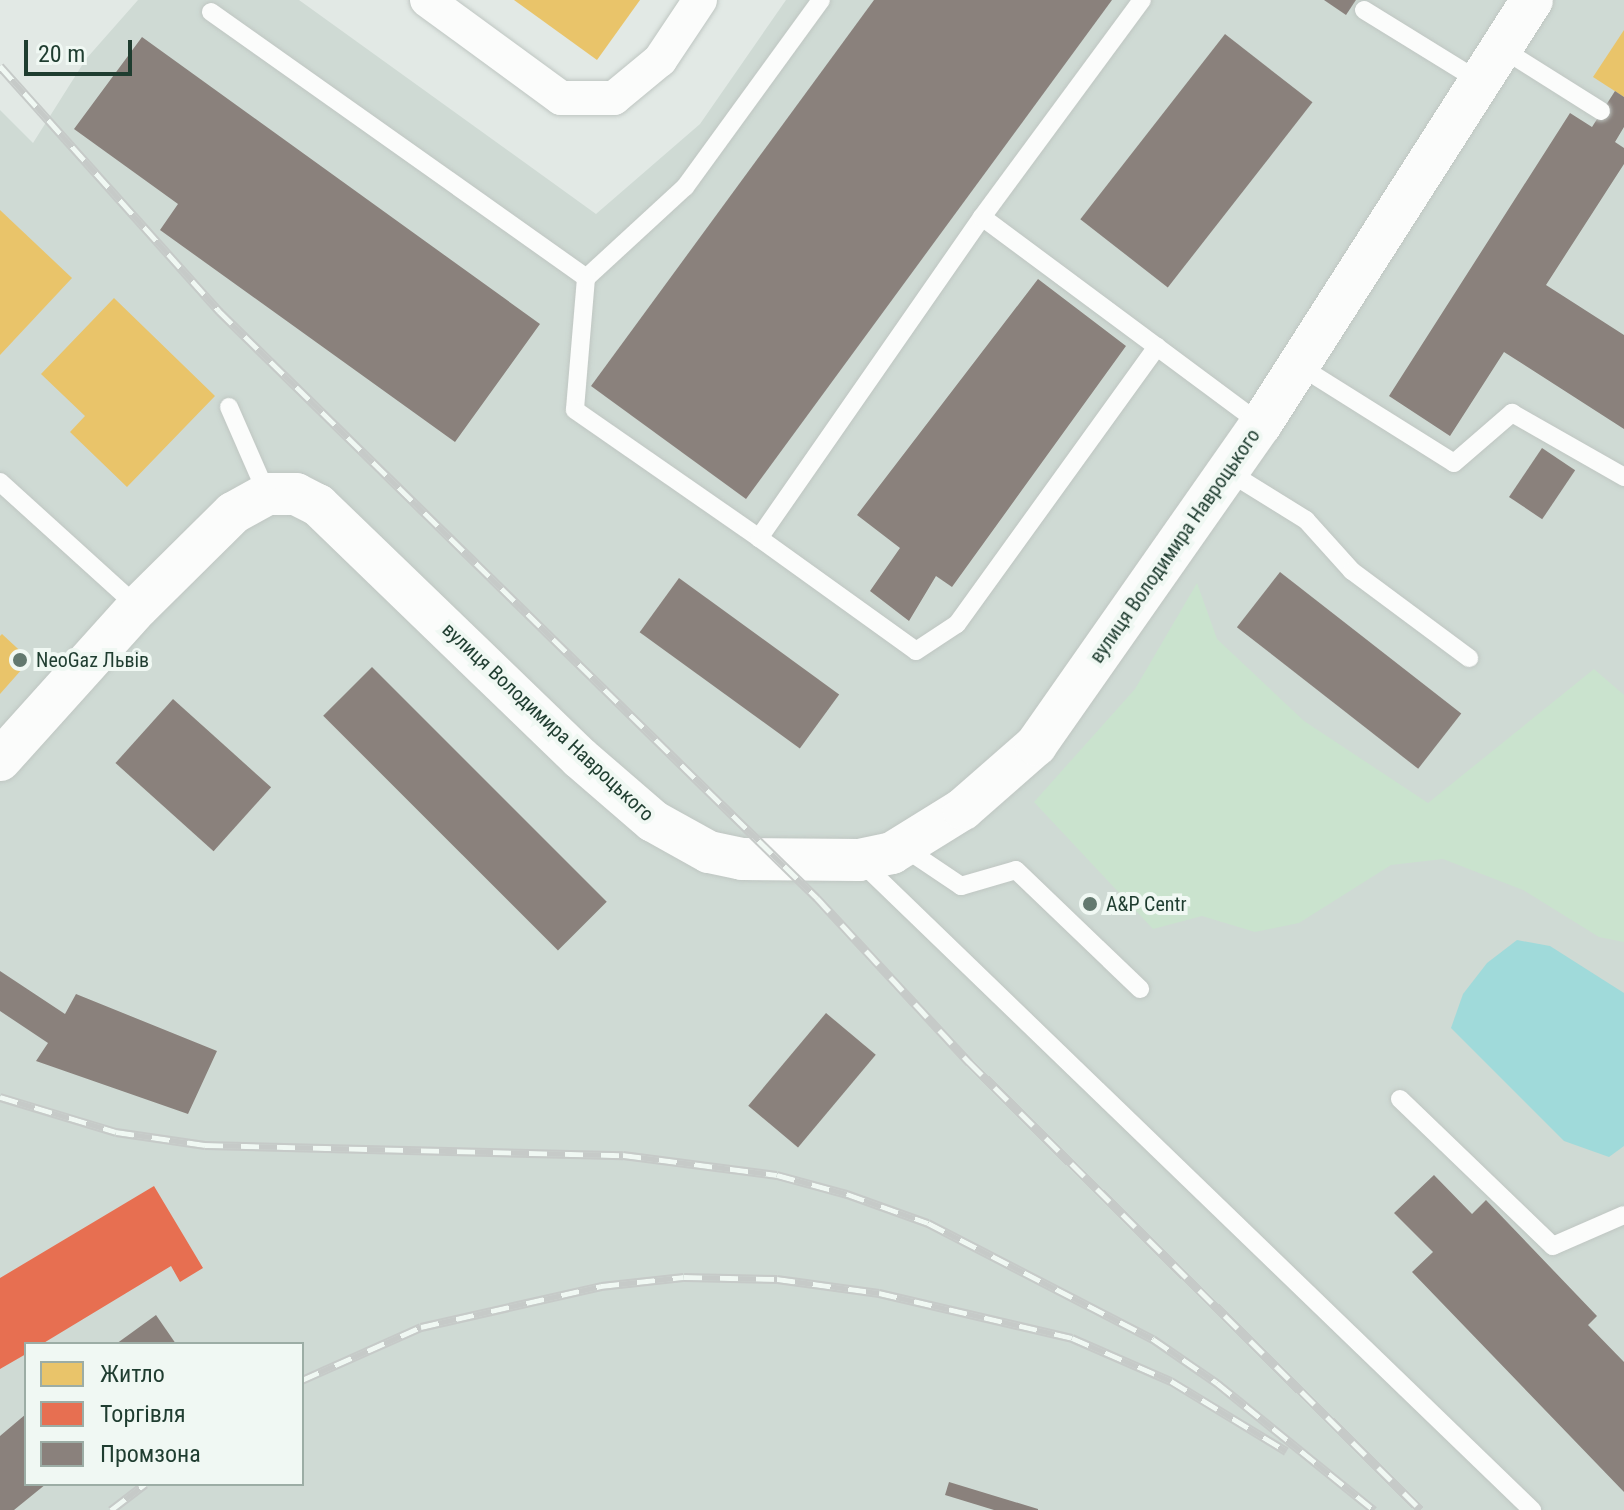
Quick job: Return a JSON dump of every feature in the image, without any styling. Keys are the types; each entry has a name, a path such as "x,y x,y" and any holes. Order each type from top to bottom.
{"street":[{"path":"427,0 561,98 614,98 660,60 700,0"},
{"name":"вулиця Володимира Навроцького","path":"267,494 296,494 318,505 580,758 653,821 709,852 742,859 859,860 903,847 963,809 1036,745 1261,424 1532,0"},
{"path":"0,760 138,607 233,513 267,494"}],"lane":[{"path":"821,0 685,187 586,278 575,410 916,651 957,624 1157,347"},
{"path":"759,538 982,217 1142,0"},
{"path":"1364,10 1601,111"},
{"path":"211,12 586,278"},
{"path":"982,217 1261,424"},
{"path":"1298,365 1454,463 1512,413 1624,477"},
{"path":"229,407 267,494"},
{"path":"1227,471 1306,520 1352,571 1469,658"},
{"path":"0,482 138,607"},
{"path":"903,847 961,886 1016,870 1140,989"},
{"path":"859,860 1532,1510"},
{"path":"1400,1099 1553,1246 1624,1215"}],"shaded area":[{"path":"138,0 299,0 596,214 700,124 786,0 1624,0 1624,1510 0,1510 0,110 33,143 86,59"}],"green space":[{"path":"1197,583 1217,639 1304,721 1428,803 1594,669 1624,695 1624,942 1599,937 1523,890 1443,859 1391,865 1299,923 1255,932 1202,916 1153,929 1034,802 1135,689"}],"water":[{"path":"1517,940 1550,946 1624,993 1624,1146 1609,1157 1564,1141 1451,1028 1463,994 1487,963"}],"building: Житло":[{"path":"514,0 640,0 597,60"},
{"path":"1624,30 1624,97 1593,77"},
{"path":"0,210 72,278 0,355"},
{"path":"114,298 215,396 127,487 70,432 85,416 41,374"},
{"path":"2,634 30,660 0,694 0,636"}],"building: Торгівля":[{"path":"154,1186 203,1268 180,1282 171,1266 45,1342 24,1342 24,1355 0,1369 0,1278"}],"building: Промзона":[{"path":"874,0 1112,0 746,499 591,386"},
{"path":"1324,0 1356,0 1346,15"},
{"path":"1225,34 1312,102 1168,288 1080,219"},
{"path":"142,37 540,324 455,442 160,230 178,204 74,129"},
{"path":"1615,91 1624,97 1624,127 1615,142 1624,148 1624,164 1546,285 1624,335 1624,429 1504,352 1450,436 1389,396 1570,113 1592,127"},
{"path":"1038,279 1126,346 952,587 936,576 909,621 870,591 900,548 857,515"},
{"path":"1542,448 1575,470 1542,519 1509,497"},
{"path":"1280,572 1461,714 1418,769 1237,627"},
{"path":"679,578 839,694 800,749 640,632"},
{"path":"372,667 607,902 558,951 323,716"},
{"path":"173,699 271,787 214,851 115,763"},
{"path":"0,971 65,1014 76,994 217,1051 188,1114 36,1061 48,1043 0,1011"},
{"path":"826,1013 876,1055 798,1147 748,1106"},
{"path":"1434,1175 1472,1214 1486,1200 1597,1316 1588,1325 1624,1362 1624,1492 1412,1272 1433,1252 1394,1213"},
{"path":"156,1315 175,1342 119,1342"},
{"path":"24,1416 24,1486 44,1486 14,1510 0,1510 0,1436"},
{"path":"949,1482 1038,1510 994,1510 945,1495"}],"railway":[{"path":"0,66 219,311 817,898 969,1062 1421,1510"},
{"path":"0,1097 116,1132 205,1145 623,1155 777,1175 847,1194 928,1223 1153,1339 1217,1383 1374,1510"},
{"path":"304,1379 421,1327 601,1286 684,1277 777,1279 879,1293 1072,1338 1171,1381 1286,1451"},
{"path":"111,1510 142,1486"}],"place":[{"name":"NeoGaz Львів","path":"20,660"},
{"name":"A&P Centr","path":"1090,904"}]}
